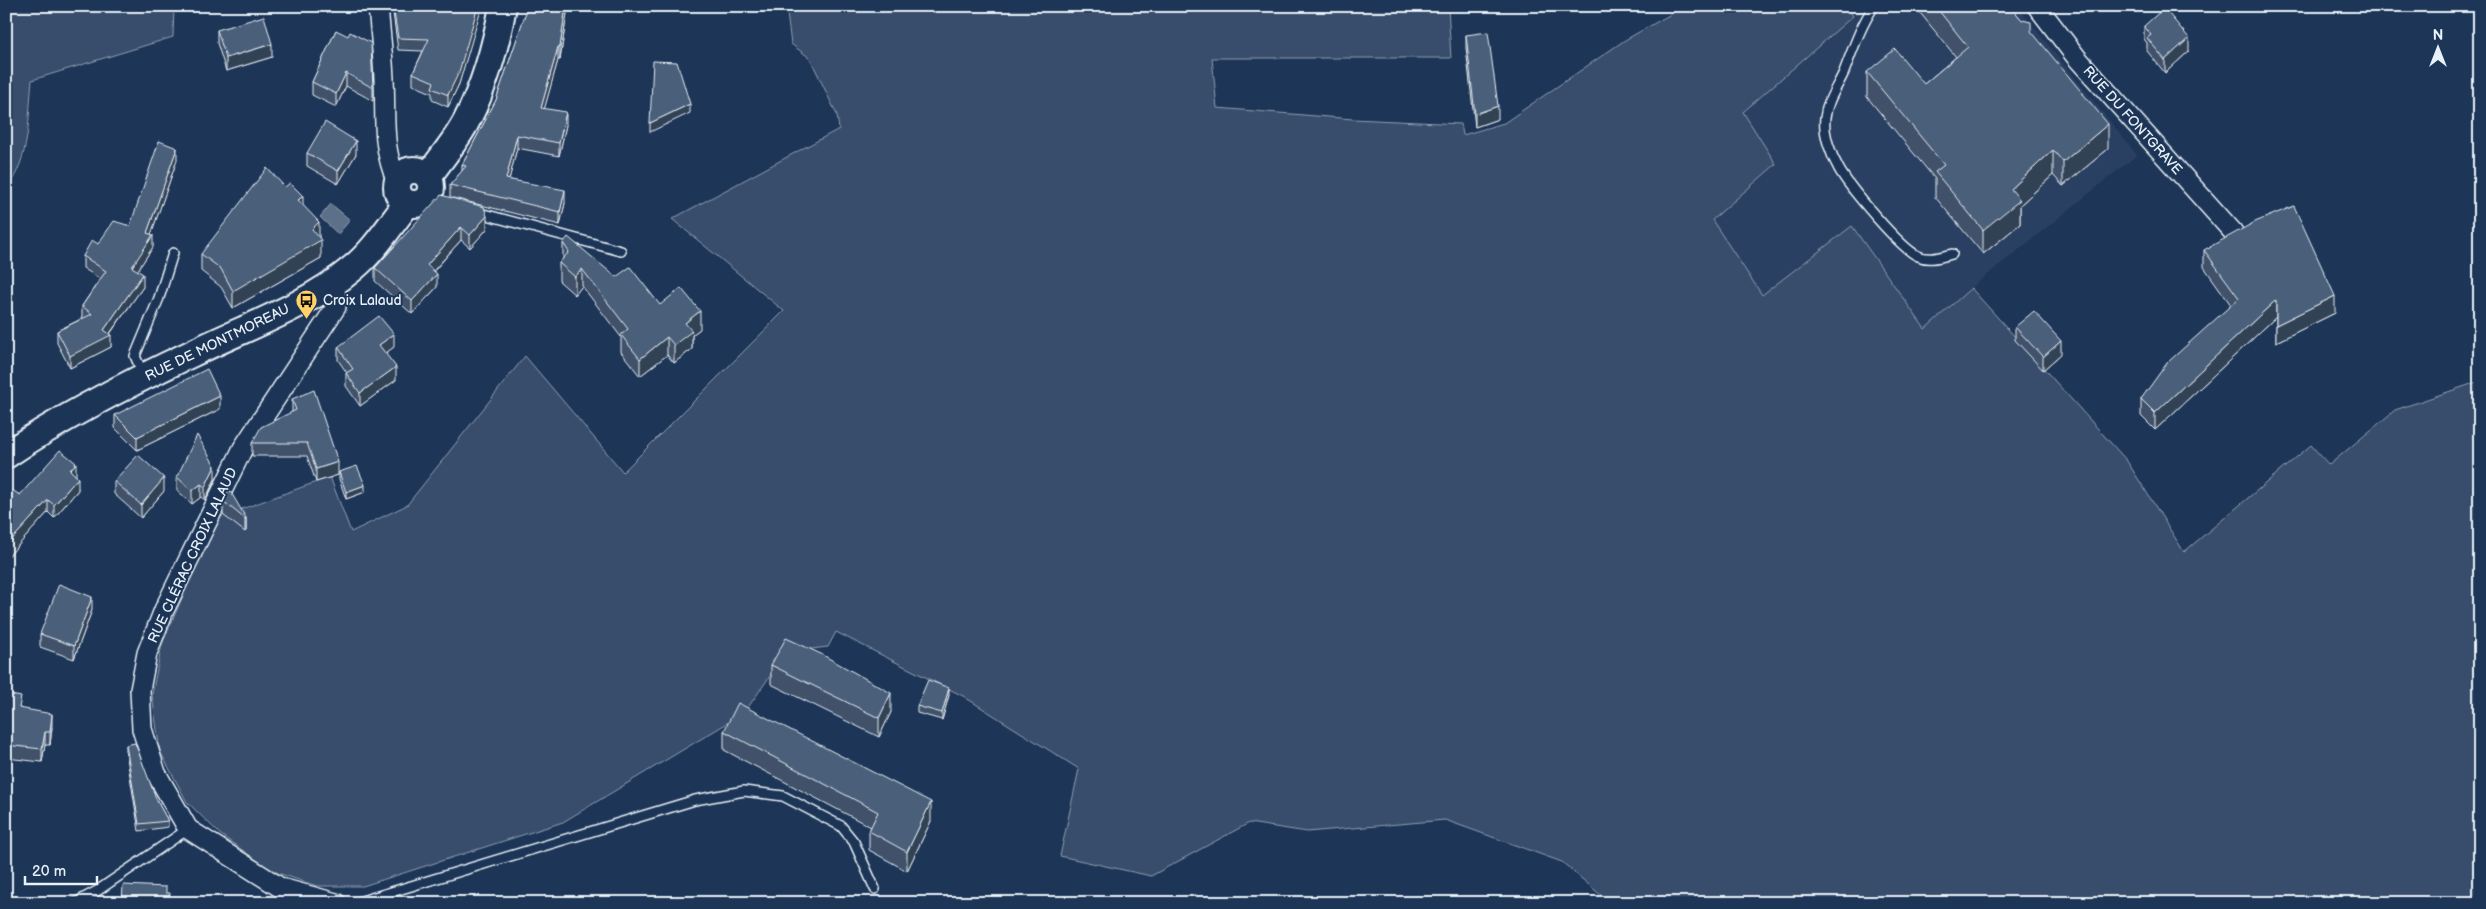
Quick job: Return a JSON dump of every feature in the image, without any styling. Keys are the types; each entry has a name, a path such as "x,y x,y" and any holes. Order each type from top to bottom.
{"main road":[{"name":"RUE DE MONTMOREAU","path":"6,455 40,432 144,378 250,327 335,282 366,256 467,121 482,85 503,6"}],"street":[{"path":"378,6 384,78 385,146 388,161 415,190"},
{"name":"RUE DU FONTGRAVE","path":"2037,6 2077,58 2233,232"},
{"name":"RUE CLÉRAC CROIX LALAUD","path":"335,282 336,307 243,448 164,610 147,653 140,690 142,729 156,773 188,829 281,888 336,903"}],"lane":[{"path":"1874,6 1860,27 1843,73 1828,101 1824,120 1828,143 1839,170 1897,241 1917,256 1928,260 1952,254"},
{"path":"415,190 460,207 621,251"},
{"path":"144,378 135,356 159,298 173,253"},
{"path":"355,903 695,800 744,791 783,796 840,826 854,842 875,889"},
{"path":"75,903 188,829"}],"shaded area":[{"path":"6,6 174,6 173,37 32,80 29,123 24,151 14,177 6,189"},
{"path":"786,6 1448,6 1451,58 1212,58 1217,108 1353,119 1461,124 1463,135 1504,123 1625,40 1685,6 1846,6 1853,16 1743,112 1776,164 1712,220 1762,295 1852,226 1925,329 1971,288 2127,461 2184,552 2311,445 2329,465 2395,410 2480,381 2480,903 1610,903 1562,862 1445,820 1307,832 1249,823 1151,876 1060,856 1079,769 963,696 836,632 828,647 787,652 744,713 563,822 363,886 317,886 272,871 221,835 187,802 160,751 152,695 162,644 217,518 330,477 351,532 407,505 525,356 623,472 784,311 672,219 839,129 837,115 810,58 791,44"},
{"path":"1846,6 2017,6 2137,155 1971,288 1925,329 1852,226 1762,295 1712,220 1776,164 1742,112 1853,16"},
{"path":"331,204 350,220 338,234 320,217"}],"building":[{"path":"393,6 478,6 459,72 448,95 432,88 434,82 413,73 429,39 398,38"},
{"path":"528,6 566,6 560,47 558,47 541,108 566,112 559,143 517,135 506,179 565,190 560,212 450,185 466,166 462,165 496,100"},
{"path":"1935,6 2010,6 2022,20 2031,22 2031,31 2108,124 2063,162 2053,150 2011,189 2020,200 1983,230 1935,172 1944,165 1867,72 1895,49 1924,84 1968,47"},
{"path":"2164,8 2189,38 2165,60 2147,38 2151,35 2144,26"},
{"path":"264,16 272,44 226,58 217,30"},
{"path":"336,30 348,36 350,32 371,43 373,88 346,73 336,94 312,82"},
{"path":"1488,32 1498,106 1475,114 1466,35"},
{"path":"653,61 677,62 690,104 650,123"},
{"path":"325,122 356,141 338,171 307,153"},
{"path":"159,141 177,148 147,233 153,235 132,267 143,274 104,330 111,335 70,356 57,331 92,314 82,306 106,271 83,256 92,240 98,244 114,221 130,226"},
{"path":"267,168 285,187 290,183 303,196 298,200 319,222 312,229 321,240 233,291 221,269 201,254"},
{"path":"441,195 484,207 487,216 470,235 461,227 427,265 437,274 412,301 375,268"},
{"path":"2294,206 2335,296 2276,325 2276,300 2155,413 2141,399 2167,363 2239,298 2204,250 2255,222"},
{"path":"568,237 616,277 630,267 660,305 681,288 700,311 685,323 692,331 674,345 667,337 640,359 621,335 628,329 582,269 575,277 559,263 569,252 563,243"},
{"path":"2034,311 2061,341 2043,357 2015,327"},
{"path":"379,316 394,334 379,345 396,367 360,393 346,373 353,369 338,347"},
{"path":"207,369 220,396 137,437 115,415"},
{"path":"314,390 338,462 316,469 307,443 252,443 261,427 296,410 292,399"},
{"path":"197,435 215,466 205,487 201,484 192,491 177,477"},
{"path":"60,450 76,463 70,470 78,478 54,505 48,500 6,546 6,495 12,490 20,495"},
{"path":"138,455 164,478 141,505 114,481"},
{"path":"357,466 365,485 346,492 339,472"},
{"path":"229,489 246,518 245,519 223,501"},
{"path":"59,584 92,597 74,646 40,634"},
{"path":"786,638 821,654 891,693 879,718 771,665"},
{"path":"928,680 949,688 942,713 917,706"},
{"path":"6,694 21,697 19,708 52,714 50,732 45,732 42,749 6,745"},
{"path":"738,703 931,802 907,852 869,831 878,812 724,731"},
{"path":"135,743 157,801 168,821 139,824 126,745"},
{"path":"123,885 166,887 166,893 170,893 169,903 122,903"}],"place":[{"name":"Croix Lalaud","path":"307,319"}]}
